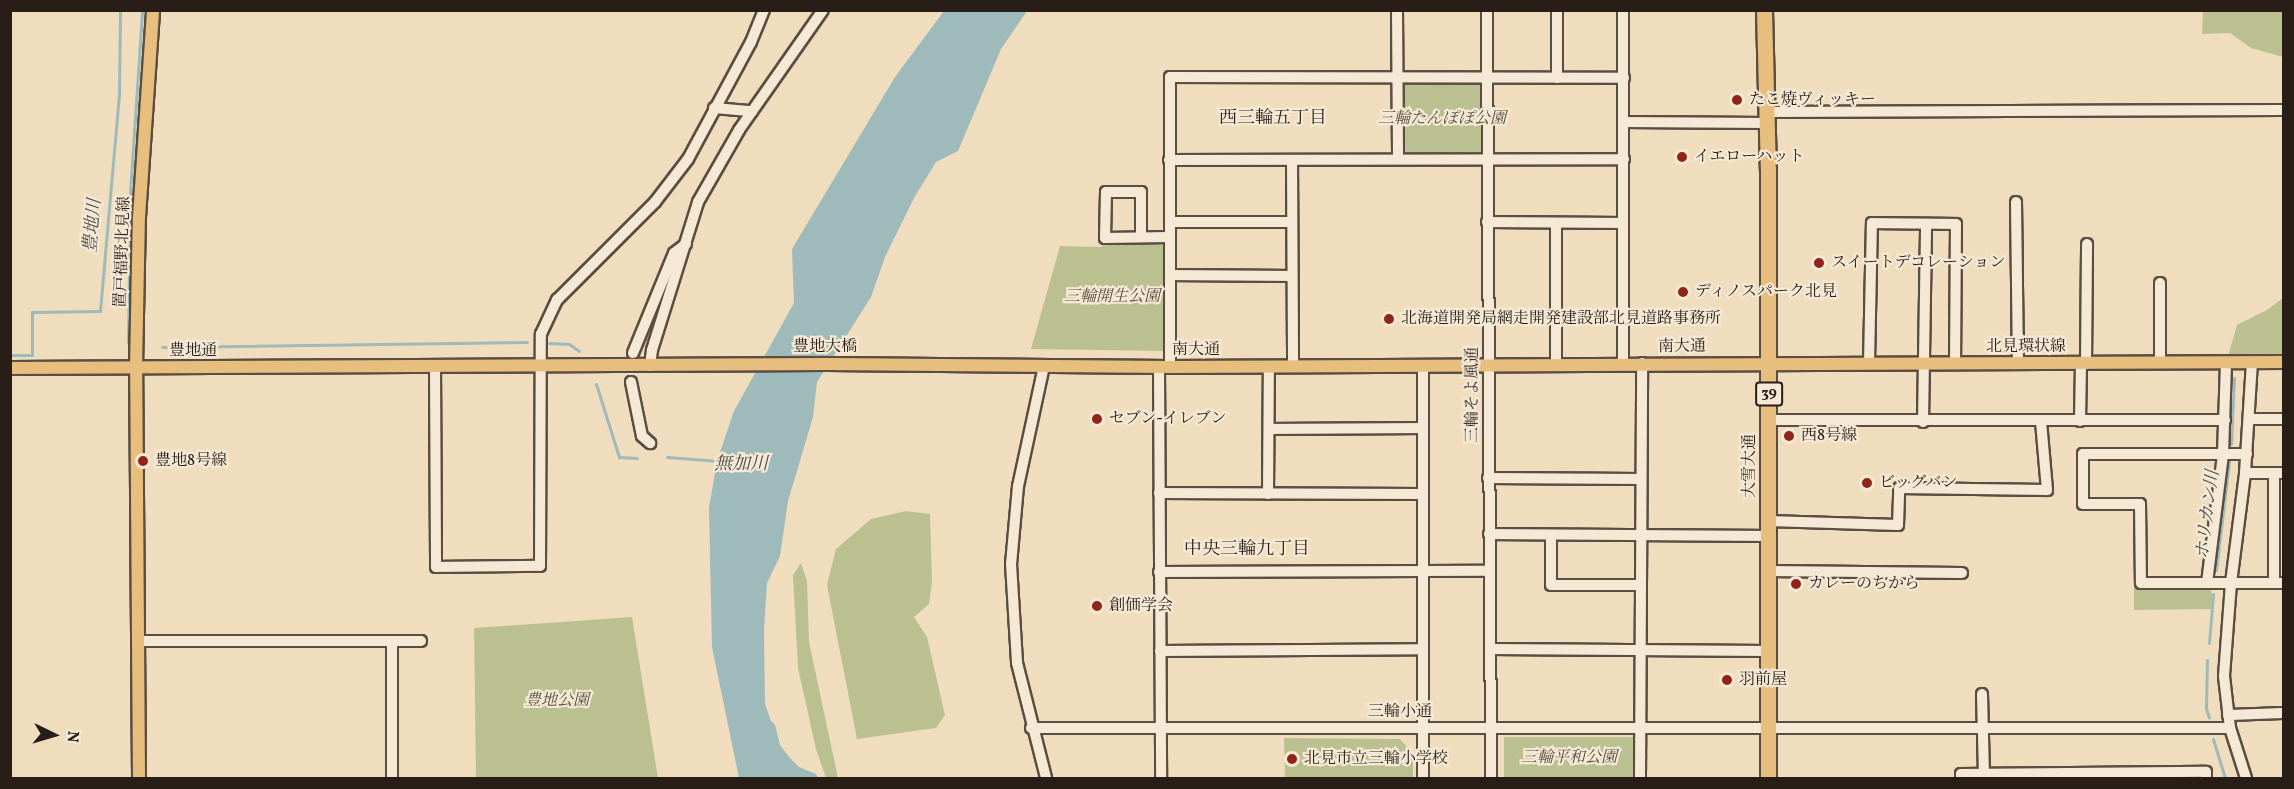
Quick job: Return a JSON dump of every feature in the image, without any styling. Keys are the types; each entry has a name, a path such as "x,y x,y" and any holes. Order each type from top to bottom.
{"highway":[{"name":"大雪大通","path":"1764,10 1769,362 1768,778"}],"main road":[{"name":"置戸福野北見線","path":"136,368 139,217 153,10"},
{"name":"北見環状線","path":"1769,362 1955,364 2283,362"},
{"name":"南大通","path":"1044,366 1769,362"},
{"name":"豊地通","path":"136,368 656,365"},
{"name":"豊地大橋","path":"656,365 1044,366"},
{"path":"10,368 136,368 140,778"}],"street":[{"path":"435,366 436,567 540,566 539,366 542,334 557,300 655,202 688,159 751,42 764,10"},
{"path":"656,365 652,350 698,202 752,111 823,10"},
{"path":"1397,10 1398,159"},
{"name":"三輪そよ風通","path":"1487,10 1487,364 1491,778"},
{"path":"1557,10 1557,78"},
{"path":"1623,10 1623,363"},
{"path":"1161,778 1159,493 1170,275 1170,77 1624,78"},
{"path":"714,108 752,111"},
{"path":"1623,122 1767,117 2283,110"},
{"path":"1169,160 1623,159"},
{"path":"1292,160 1293,366"},
{"path":"1141,237 1141,192 1106,192 1105,237 1141,237 1169,237"},
{"path":"2016,202 2018,363"},
{"path":"1170,222 1292,222"},
{"path":"1487,222 1623,223"},
{"path":"1556,223 1556,364"},
{"path":"1869,363 1872,223 1956,224 1955,364"},
{"path":"1923,422 1926,224"},
{"path":"633,353 674,253 686,244"},
{"path":"2080,422 2087,244"},
{"path":"1170,275 1291,276"},
{"path":"2160,283 2160,363"},
{"path":"1640,778 1641,363"},
{"path":"2207,583 2223,454 2226,363"},
{"path":"2246,778 2230,728 2224,676 2232,583 2246,473 2252,363"},
{"path":"1423,365 1423,778"},
{"path":"1044,366 1018,486 1011,564 1017,663 1031,728 1046,778"},
{"path":"1268,494 1269,366"},
{"path":"631,382 642,436 650,443"},
{"path":"2250,419 2283,419"},
{"path":"1769,420 1923,422 2225,420"},
{"path":"1489,534 1640,536 1898,525 1899,488 2047,490 2041,422"},
{"path":"1269,429 1423,428"},
{"path":"2246,473 2278,473 2279,583 2141,583 2140,504 2083,504 2083,454 2247,454"},
{"path":"1488,478 1641,479"},
{"path":"1159,493 1422,494"},
{"path":"1551,535 1551,585 1640,585"},
{"path":"1159,572 1489,571"},
{"path":"1768,572 1962,573"},
{"path":"139,641 421,641"},
{"path":"392,641 392,778"},
{"path":"1160,651 1423,649"},
{"path":"1490,649 1767,651"},
{"path":"1982,694 1984,774"},
{"path":"2228,715 2283,713"},
{"name":"三輪小通","path":"1031,728 1982,726 2230,728"},
{"path":"1961,778 1961,774 2098,776 2206,772 2206,778"}],"green space":[{"path":"2203,11 2283,11 2283,57 2251,48 2230,33 2202,34"},
{"name":"三輪たんぽぽ公園","path":"1401,83 1483,83 1482,155 1402,155"},
{"name":"三輪開生公園","path":"1108,242 1165,242 1165,351 1031,349 1060,246 1101,247"},
{"path":"2283,298 2283,355 2278,362 2226,363 2237,325 2267,310"},
{"path":"906,511 930,514 932,582 929,604 914,617 927,637 945,715 936,728 857,739 827,585 836,549 871,519"},
{"path":"801,563 807,581 809,642 838,778 826,778 816,749 798,668 793,575"},
{"path":"2134,588 2211,588 2211,593 2215,593 2213,609 2134,610"},
{"name":"豊地公園","path":"632,617 658,778 476,778 474,628"},
{"name":"三輪平和公園","path":"1504,737 1633,737 1634,778 1504,778"},
{"path":"1284,738 1400,739 1413,754 1413,778 1285,778"}],"water":[{"name":"無加川","path":"944,11 1027,11 1001,49 958,151 936,162 914,198 885,257 871,297 817,382 813,417 788,501 780,556 767,583 764,631 765,704 771,721 775,725 780,745 789,757 799,767 816,774 818,778 739,778 712,647 709,508 717,461 734,411 794,303 792,249 895,77"}],"waterway":[{"name":"豊地川","path":"10,355 32,355 32,312 100,311 119,95 120,10"},
{"path":"130,346 128,342 130,193 142,10"},
{"path":"162,347 527,342"},
{"path":"549,343 569,344 579,351"},
{"name":"ホリカン川","path":"2231,444 2234,378"},
{"path":"596,384 619,457 637,458"},
{"name":"無加川","path":"667,457 719,461"},
{"name":"ホリカン川","path":"2216,570 2229,462"},
{"name":"ホリカン川","path":"2209,643 2213,594"},
{"name":"ホリカン川","path":"2207,660 2206,708 2209,718"},
{"name":"ホリカン川","path":"2213,739 2225,778"}],"place":[{"name":"たこ焼ヴィッキー","path":"1737,100"},
{"name":"イエローハット","path":"1682,157"},
{"name":"スイートデコレーション","path":"1819,263"},
{"name":"ディノスパーク北見","path":"1683,292"},
{"name":"北海道開発局網走開発建設部北見道路事務所","path":"1389,319"},
{"name":"セブン-イレブン","path":"1097,419"},
{"name":"西8号線","path":"1789,436"},
{"name":"豊地8号線","path":"143,461"},
{"name":"ビッグバン","path":"1867,483"},
{"name":"カレーのちから","path":"1796,584"},
{"name":"創価学会","path":"1097,606"},
{"name":"羽前屋","path":"1727,680"},
{"name":"北見市立三輪小学校","path":"1292,759"}],"district":[{"name":"西三輪五丁目","path":"1273,119"},
{"name":"中央三輪九丁目","path":"1247,550"}]}
